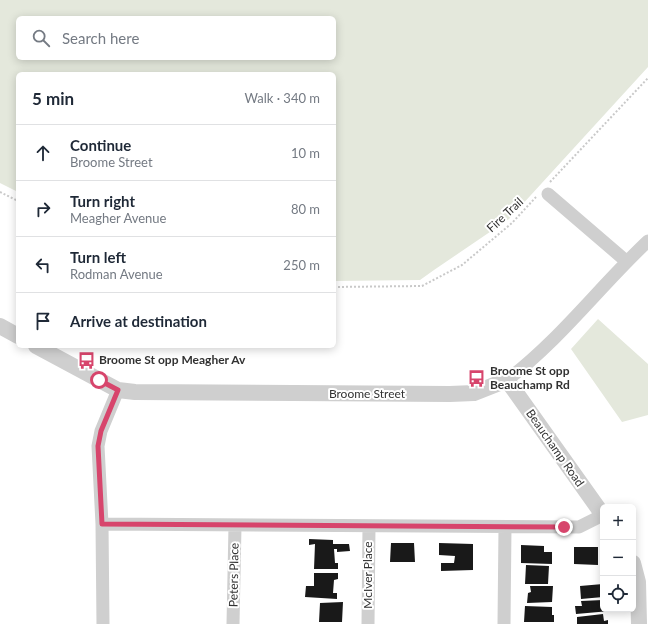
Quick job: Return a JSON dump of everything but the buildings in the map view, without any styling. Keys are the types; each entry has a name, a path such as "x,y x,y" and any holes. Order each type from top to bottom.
{"street":[{"path":"545,191 626,261"},
{"name":"Broome Street","path":"40,348 118,390 200,393 474,393 507,380 548,346 626,261 648,241"},
{"path":"0,326 16,335"},
{"name":"Beauchamp Road","path":"507,380 600,511"},
{"path":"103,624 102,524 98,446 101,431 118,390"},
{"path":"102,524 579,527 600,516"},
{"name":"Peters Place","path":"233,624 235,526"},
{"name":"McIver Place","path":"368,624 369,526"},
{"path":"504,624 505,527"},
{"path":"636,574 638,582 639,624"}],"path":[{"name":"Fire Trail","path":"336,287 422,286 462,265 512,223 545,191 648,78"},
{"path":"0,192 16,201"}],"shaded area":[{"path":"0,0 648,0 648,67 509,219 420,280 336,281 336,72 16,72 16,191 0,183"},
{"path":"598,319 648,364 648,415 622,422 571,349"}],"place":[{"name":"Broome St opp Meagher Av","path":"86,360"},
{"name":"Broome St opp Beauchamp Rd","path":"477,378"}],"route":[{"path":"99,380 118,390 101,431 98,446 102,524 564,527"}]}
